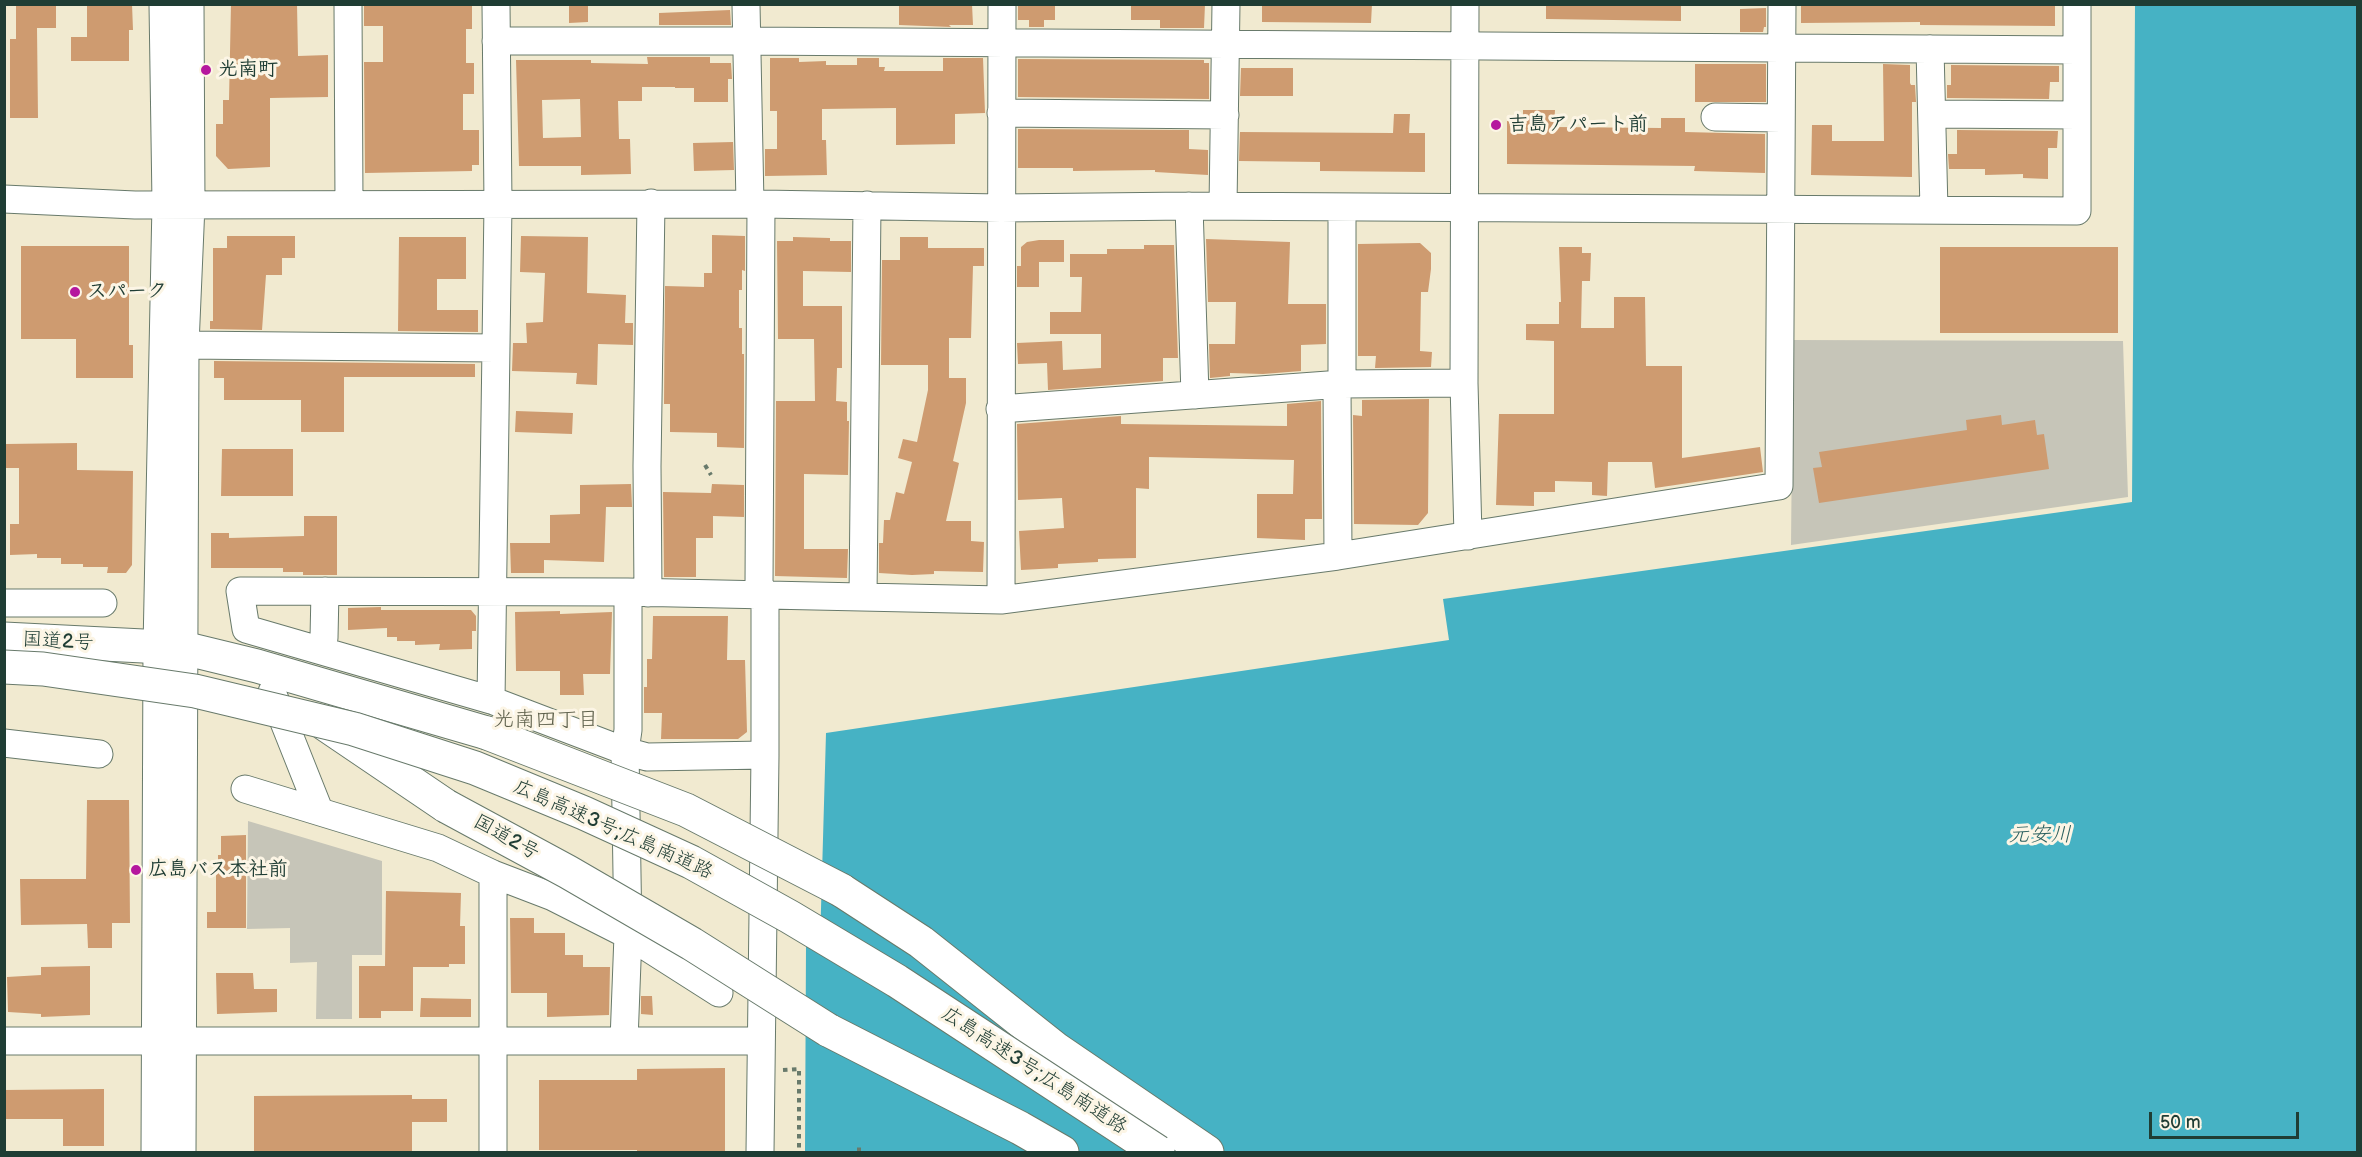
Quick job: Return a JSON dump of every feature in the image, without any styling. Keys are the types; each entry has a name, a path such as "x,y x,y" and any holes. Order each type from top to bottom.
{"highway":[{"name":"国道2号","path":"25,640 170,648 264,679 488,733 686,810 841,890 921,942 1056,1049 1207,1152"},
{"name":"広島高速3号;広島南道路","path":"4,667 43,669 195,691 354,729 475,768 584,813 691,862 800,923 897,981 1158,1152"},
{"name":"国道2号","path":"264,679 301,708 446,806 568,872 692,944 828,1030 1020,1128 1062,1152"}],"street":[{"path":"155,1152 155,1040 170,648 185,345 178,204 163,4"},
{"path":"182,1152 183,1041 170,648 178,204 190,4"},
{"path":"348,4 349,204"},
{"path":"490,700 498,204 496,4"},
{"path":"746,4 755,204 759,584 765,596 760,1152"},
{"path":"1001,600 1002,4"},
{"path":"1223,207 1226,4"},
{"path":"1465,4 1464,383 1468,536"},
{"path":"765,755 647,757 625,752 490,700 246,629 240,591 638,593 1001,600 1338,556 1779,486 1782,4"},
{"path":"5,199 135,205 651,203 1001,208 1190,206 2077,211 2077,4"},
{"path":"496,41 2077,50"},
{"path":"1930,49 1934,210"},
{"path":"1001,113 1225,115"},
{"path":"1932,114 2077,115"},
{"path":"1715,117 1781,118"},
{"path":"4,185 4,208"},
{"path":"624,1041 628,935 625,752 647,466 651,203"},
{"path":"863,597 867,205"},
{"path":"1190,206 1195,395"},
{"path":"1338,556 1342,207"},
{"path":"185,345 495,348"},
{"path":"1000,409 1339,384 1464,383"},
{"path":"320,810 264,679 324,638 325,591"},
{"path":"4,605 103,603"},
{"path":"4,605 33,627 11,655 4,674"},
{"path":"4,743 99,754"},
{"path":"245,789 320,810 438,848 493,874 553,897 628,935 719,993"},
{"path":"493,874 493,1152"},
{"path":"4,1041 761,1041"}],"path":[{"path":"705,465 711,475"},
{"path":"773,1070 799,1069 799,1152"},
{"path":"859,1144 859,1152"}],"shaded area":[{"path":"1793,340 2123,341 2128,497 1791,545"},
{"path":"248,821 382,861 382,955 352,955 352,1019 316,1019 317,962 290,963 290,928 247,929"}],"water":[{"name":"元安川","path":"2135,5 2357,5 2357,1152 805,1152 806,946 820,944 826,733 1449,640 1443,599 2132,502"}],"building":[{"path":"87,4 132,4 133,30 129,30 129,61 71,61 71,37 87,37"},
{"path":"231,4 297,4 298,56 328,55 328,97 270,98 270,167 228,169 216,156 216,124 223,124 223,100 229,100"},
{"path":"364,4 472,5 472,29 466,29 466,63 474,63 474,94 463,94 463,130 479,130 479,165 472,165 472,171 365,173 364,62 383,62 383,26 364,26"},
{"path":"569,4 588,4 588,22 569,23"},
{"path":"899,4 972,4 973,25 949,25 951,27 899,25"},
{"path":"1018,4 1055,4 1055,20 1044,20 1044,27 1029,27 1029,20 1018,20"},
{"path":"1131,4 1205,4 1204,28 1160,28 1160,20 1131,20"},
{"path":"1262,4 1372,4 1371,23 1262,22"},
{"path":"1546,4 1681,4 1681,21 1546,19"},
{"path":"1801,4 2055,4 2055,26 1920,25 1920,22 1801,23"},
{"path":"16,6 56,6 56,28 37,28 38,118 10,118 10,39 16,39"},
{"path":"1766,8 1766,27 1763,32 1740,32 1740,9"},
{"path":"730,10 731,25 659,25 659,13"},
{"path":"647,57 710,57 710,63 731,63 732,79 728,79 728,102 694,102 694,88 675,87 642,87 642,101 618,101 619,139 630,139 631,174 581,175 581,166 519,166 516,60 591,60 591,63 648,64","holes":["580,99 581,137 543,138 542,100"]},
{"path":"770,58 799,58 799,62 826,61 826,65 857,65 857,58 879,58 879,67 885,67 884,71 943,71 943,58 983,58 985,113 955,114 955,144 896,145 896,108 822,109 822,140 826,140 827,175 765,176 765,149 777,149 777,111 770,111"},
{"path":"1018,59 1204,60 1204,63 1209,63 1209,99 1018,97"},
{"path":"1695,64 1766,64 1766,102 1695,102"},
{"path":"1883,64 1910,65 1910,83 1915,85 1916,102 1912,102 1912,177 1811,175 1812,125 1832,125 1832,141 1884,141"},
{"path":"1951,65 2059,66 2059,82 2050,82 2049,99 1947,98 1947,85 1951,85"},
{"path":"1241,68 1293,68 1293,96 1240,96"},
{"path":"1523,110 1555,110 1554,127 1661,128 1661,118 1685,118 1685,132 1765,134 1765,173 1694,171 1695,166 1507,164 1507,121 1523,122"},
{"path":"1394,114 1410,114 1409,133 1425,133 1425,172 1320,171 1320,162 1239,161 1240,132 1393,133"},
{"path":"1018,129 1189,130 1189,149 1208,150 1208,175 1155,172 1155,170 1073,171 1073,168 1018,168"},
{"path":"1957,130 2058,131 2057,148 2048,148 2048,179 2023,178 2023,174 1985,175 1985,169 1949,169 1948,154 1957,154"},
{"path":"733,142 734,170 694,171 693,143"},
{"path":"712,235 745,236 745,271 742,270 742,290 739,290 739,328 742,328 742,354 744,354 744,448 717,447 717,433 670,432 670,404 664,404 665,286 704,287 704,273 712,273"},
{"path":"227,236 295,236 295,258 282,258 282,275 266,275 262,330 210,329 210,321 213,321 213,248 227,248"},
{"path":"521,236 588,237 587,293 626,295 625,323 633,323 633,345 598,344 597,385 576,384 577,373 512,371 513,343 527,343 526,323 543,322 545,273 520,272"},
{"path":"399,237 466,237 466,279 437,279 437,310 478,310 478,332 398,331"},
{"path":"793,237 851,241 851,272 803,271 803,306 842,306 842,368 837,368 836,401 847,402 847,421 849,421 848,475 804,474 804,549 848,549 847,578 775,576 776,401 815,401 814,339 778,339 777,241 793,241"},
{"path":"900,237 928,237 928,248 984,248 984,266 973,266 971,338 949,338 949,378 966,378 966,403 953,461 959,463 946,521 971,521 971,541 984,542 983,572 934,571 934,574 912,575 879,573 879,543 883,543 884,520 890,520 896,492 904,494 912,462 898,458 903,439 917,442 928,390 928,365 881,365 882,260 900,260"},
{"path":"1206,239 1290,242 1288,304 1326,304 1326,344 1301,345 1301,371 1263,374 1230,373 1230,376 1210,378 1209,344 1235,344 1236,302 1208,302"},
{"path":"1064,240 1064,262 1039,262 1039,287 1017,287 1017,266 1021,266 1021,247 1027,242"},
{"path":"1420,243 1431,253 1428,292 1421,292 1420,351 1432,352 1431,367 1375,368 1376,356 1358,356 1358,244"},
{"path":"1144,245 1174,245 1178,358 1163,358 1163,381 1048,390 1047,363 1018,364 1017,343 1062,341 1063,370 1101,368 1101,334 1050,334 1050,312 1081,312 1082,277 1070,277 1070,254 1107,254 1107,249 1144,249"},
{"name":"スパーク","path":"21,246 129,246 129,345 133,345 133,378 76,378 76,339 21,339"},
{"path":"1559,247 1582,247 1582,253 1591,253 1590,281 1582,281 1581,328 1614,328 1614,297 1645,297 1646,366 1682,366 1682,458 1760,447 1763,472 1655,488 1652,462 1608,462 1607,496 1592,495 1592,482 1555,481 1555,492 1534,492 1534,506 1496,505 1499,414 1554,414 1554,341 1526,340 1526,324 1559,324 1559,302 1561,302"},
{"path":"1940,247 2118,247 2118,333 1940,333"},
{"path":"214,361 475,364 475,377 344,377 344,432 301,432 301,400 224,400 224,378 214,378"},
{"path":"1429,399 1428,513 1418,525 1354,524 1353,415 1362,416 1362,400"},
{"path":"1321,401 1322,519 1305,519 1305,540 1257,538 1257,494 1293,494 1294,460 1149,457 1149,489 1136,488 1136,558 1098,559 1098,562 1058,564 1058,568 1021,570 1019,531 1064,528 1062,498 1018,500 1017,424 1121,416 1121,424 1287,426 1287,404"},
{"path":"516,411 573,413 572,434 515,432"},
{"path":"2001,415 2002,425 2035,420 2037,435 2044,434 2049,469 1819,503 1813,468 1822,467 1819,452 1967,430 1966,420"},
{"path":"77,443 77,470 133,471 132,565 126,573 107,573 108,567 61,564 61,558 37,558 37,554 10,555 10,524 19,524 19,468 6,468 6,444"},
{"path":"222,449 293,449 293,496 221,496"},
{"path":"631,484 632,507 606,507 604,562 544,560 544,573 511,573 510,543 550,543 550,515 580,514 580,485"},
{"path":"712,484 744,485 744,517 713,516 713,538 696,538 696,577 664,577 663,492 711,493"},
{"path":"304,516 337,516 337,575 303,575 303,572 283,572 283,568 211,568 211,533 229,533 229,538 304,536"},
{"path":"381,607 381,610 471,610 476,616 476,631 472,631 472,649 439,650 440,644 415,645 415,641 397,641 397,637 387,637 387,628 348,630 348,608"},
{"path":"560,611 560,614 612,612 610,674 583,674 584,695 560,695 560,671 516,671 515,612"},
{"path":"653,616 728,616 727,660 745,660 747,732 738,739 661,739 662,713 644,713 647,659 652,659"},
{"path":"87,800 129,800 130,923 112,923 112,948 88,948 87,924 21,925 20,879 86,879"},
{"path":"246,835 246,928 207,928 207,912 216,912 216,874 218,874 218,855 221,855 221,836"},
{"path":"386,891 461,893 460,926 465,926 465,964 449,964 449,967 413,967 413,1011 381,1011 381,1018 359,1018 359,966 385,966"},
{"path":"510,918 534,918 534,933 565,933 565,955 583,955 583,967 610,967 609,1015 547,1017 547,993 511,993"},
{"path":"90,966 90,1015 41,1017 41,1014 8,1012 7,977 41,975 41,967"},
{"path":"216,973 253,973 254,989 277,989 277,1012 217,1014"},
{"path":"641,996 652,996 653,1015 641,1014"},
{"path":"421,998 471,999 471,1017 420,1017"},
{"path":"725,1068 725,1152 539,1150 539,1080 637,1080 637,1069"},
{"path":"104,1089 104,1146 63,1146 63,1119 4,1119 4,1090"},
{"path":"412,1095 412,1099 447,1099 447,1122 412,1122 412,1152 254,1152 254,1096"}],"place":[{"name":"光南町","path":"206,70"},
{"name":"吉島アパート前","path":"1496,125"},
{"name":"スパーク","path":"75,292"},
{"name":"広島バス本社前","path":"136,870"}],"district":[{"name":"光南四丁目","path":"546,721"}]}
